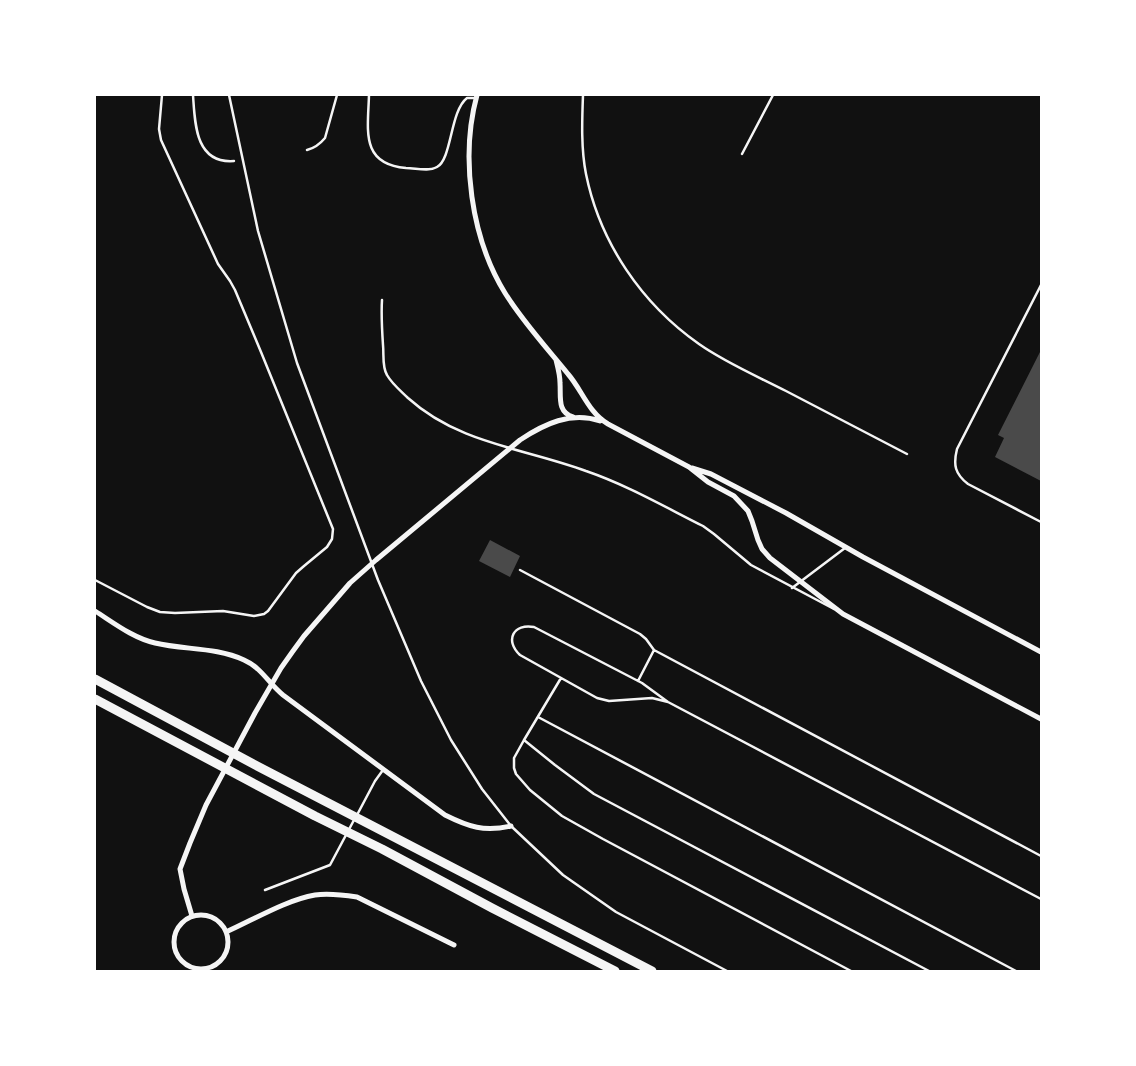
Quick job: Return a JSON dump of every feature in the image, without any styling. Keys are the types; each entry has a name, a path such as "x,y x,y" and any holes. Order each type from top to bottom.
{"highway":[{"path":"95,679 259,767 652,971"},
{"path":"95,699 315,816 615,971"}],"street":[{"path":"476,97 469,163 472,198 483,246 505,292 522,317 572,378 600,419 689,467 708,482 734,496 748,511 762,549 770,558 843,614 1041,719"},
{"path":"556,358 560,375 562,410 568,416 596,420 608,424"},
{"path":"192,916 180,870 206,805 281,668 304,636 350,583 520,440 547,424 578,418"},
{"path":"689,467 712,474 1041,652"},
{"path":"95,611 148,641 166,646 219,652 255,665 280,693 445,815 458,822 492,830 511,826"},
{"path":"226,932 292,901 316,894 343,895 357,897 454,945"},
{"path":"204,915 211,917 217,920 226,932 227,947 225,954 215,964 201,969 187,965 181,960 174,948 175,933 184,921 192,916 204,915"}],"lane":[{"path":"95,580 147,608 160,612 223,611 259,616 272,607 296,573 331,543 334,534 235,290 218,264 161,140 159,129 162,95"},
{"path":"193,95 199,140 202,148 214,157 227,162 234,161"},
{"path":"228,95 258,231 297,363 378,580 421,681 451,740 482,789 511,826 563,875 616,912 727,971"},
{"path":"307,150 316,147 324,138 337,95"},
{"path":"369,95 368,132 374,154 390,165 424,169 435,168 440,164 445,156 460,106 467,98 476,97"},
{"path":"583,95 582,120 586,173 599,220 624,268 640,289 683,332 707,349 907,454"},
{"path":"742,154 772,95"},
{"path":"1041,285 955,457 955,465 960,476 968,484 1041,522"},
{"path":"382,300 381,321 385,371 404,394 433,417 485,441 585,470 617,483 703,526 751,565 843,614"},
{"path":"792,588 846,548"},
{"path":"520,570 640,634 654,650 1041,856"},
{"path":"668,702 652,698 602,700 520,654 512,645 514,633 518,629 528,626 534,627 638,681 654,690 668,702 1041,900"},
{"path":"638,681 654,650"},
{"path":"561,678 514,758 516,774 530,790 562,816 851,971"},
{"path":"538,717 1016,971"},
{"path":"524,740 594,794 929,971"},
{"path":"265,890 330,865 375,781 384,769"}],"building":[{"path":"1041,350 1041,481 995,457 1004,438 998,435"},
{"path":"490,540 520,556 510,577 479,561"}]}
